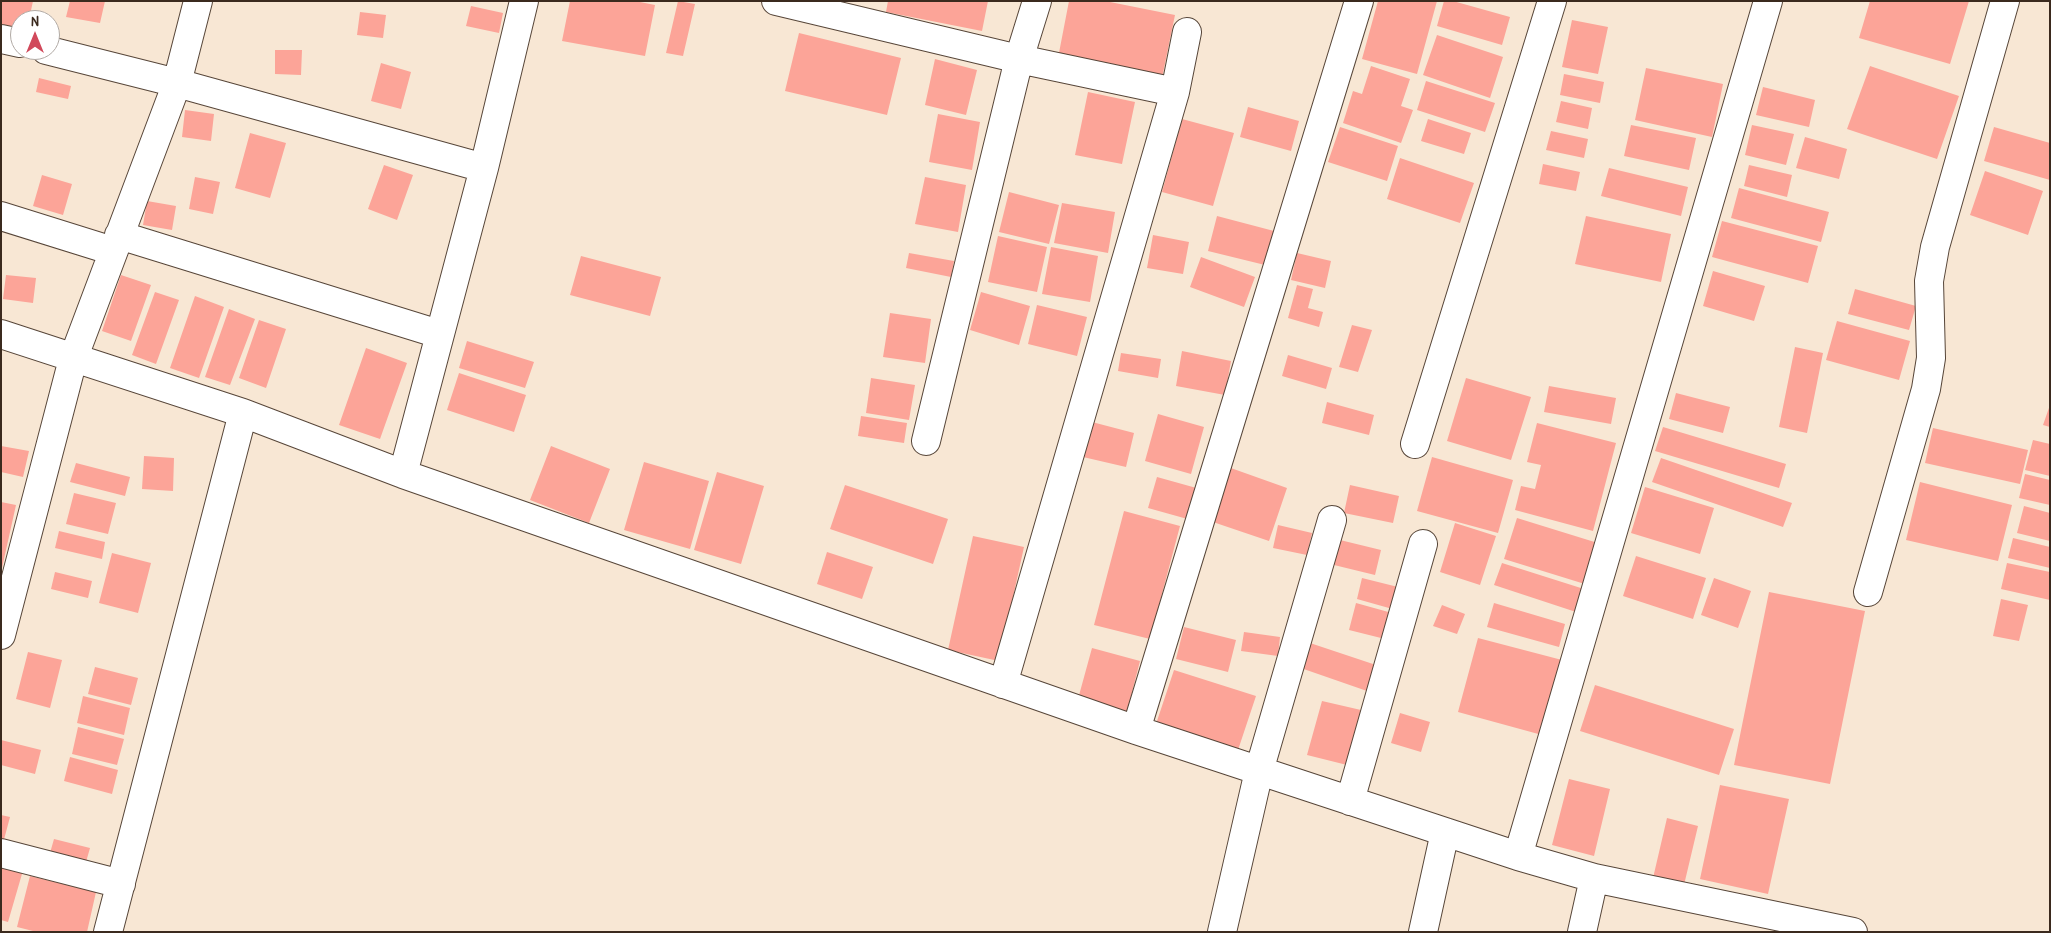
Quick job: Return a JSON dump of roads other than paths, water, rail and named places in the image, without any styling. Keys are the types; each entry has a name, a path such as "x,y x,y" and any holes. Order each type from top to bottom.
{"street":[{"path":"1,635 73,359 177,83 198,1"},
{"path":"403,474 484,168 524,1"},
{"path":"776,1 1019,59 1175,92"},
{"path":"926,442 1019,59 1037,1"},
{"path":"1136,730 1359,1"},
{"path":"1415,444 1552,1"},
{"path":"1518,856 1768,1"},
{"path":"1868,592 1926,389 1930,358 1929,281 1935,247 2006,1"},
{"path":"1003,684 1175,92 1187,32"},
{"path":"60,54 177,83 484,168"},
{"path":"1,216 116,243 439,334"},
{"path":"1,334 243,413 403,474 1136,730 1518,856 1594,878 1768,923 1853,932"},
{"path":"108,932 243,413"},
{"path":"1222,932 1260,771 1332,520"},
{"path":"1350,801 1423,544"},
{"path":"1423,932 1445,832"},
{"path":"1,853 121,884"},
{"path":"1582,932 1594,878"}]}
